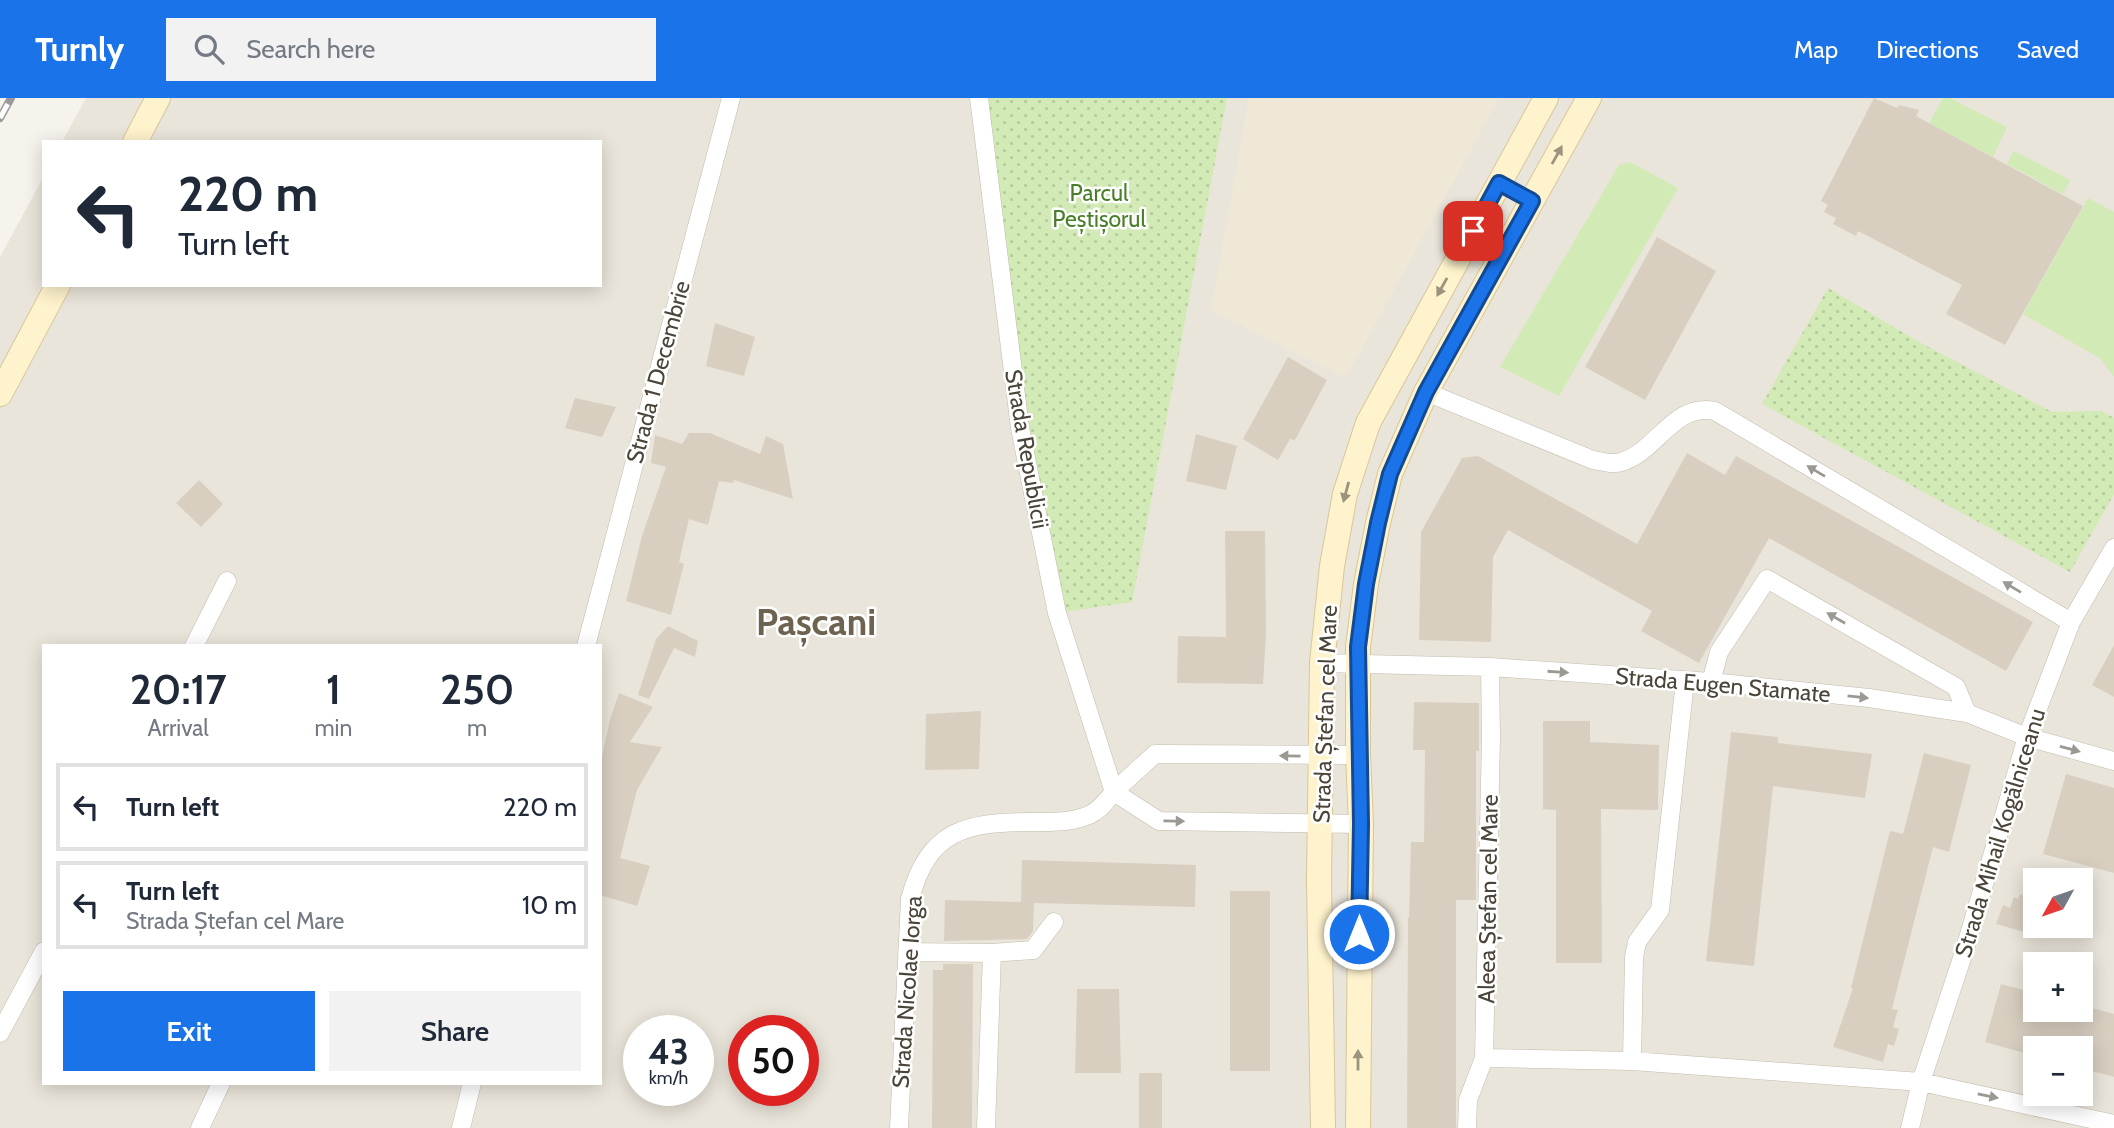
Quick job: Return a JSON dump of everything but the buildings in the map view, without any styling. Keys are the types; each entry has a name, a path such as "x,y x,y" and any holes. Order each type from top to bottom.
{"main road":[{"path":"136,140 158,98"},
{"name":"Strada Ștefan cel Mare","path":"1323,1128 1319,881 1322,663 1332,566 1345,495 1368,422 1546,98"},
{"name":"Strada Ștefan cel Mare","path":"1358,1128 1361,824 1358,647 1366,584 1381,511 1390,474 1426,392 1589,98"},
{"path":"1499,183 1532,201"},
{"path":"0,394 57,287"}],"street":[{"name":"Strada 1 Decembrie","path":"587,644 731,98"},
{"name":"Strada Republicii","path":"979,98 1020,428 1057,613 1097,746 1114,792"},
{"path":"1426,392 1593,460 1619,463 1641,452 1681,415 1702,408 1715,411 2071,622"},
{"name":"Strada Mihail Kogălniceanu","path":"1910,1128 1921,1082 1964,952 2026,737 2071,622 2114,548"},
{"path":"1712,682 1719,652 1767,579 1956,687 1967,713"},
{"path":"195,644 227,581"},
{"name":"Strada Eugen Stamate","path":"1322,663 1490,667 1712,682 1868,698 1967,713 2026,737 2114,761"},
{"name":"Aleea Ștefan cel Mare","path":"1467,1128 1468,1100 1485,1058 1490,667"},
{"path":"1632,1061 1634,957 1637,942 1660,910 1685,681"},
{"name":"Strada Nicolae Iorga","path":"899,1128 910,899 916,875 938,844 955,834 985,824 1064,822 1088,815 1103,807 1114,792 1155,754 1358,755"},
{"path":"1114,792 1159,821 1361,824"},
{"path":"907,952 992,953 1033,950 1054,922"},
{"path":"986,1128 992,953"},
{"path":"0,1033 42,955"},
{"path":"1485,1058 1632,1061 1921,1082 2114,1124"},
{"path":"200,1128 220,1085"},
{"path":"460,1126 471,1085"}],"shaded area":[{"path":"86,98 2114,98 2114,1128 0,1128 0,257 42,180 42,287 602,287 602,140 63,140"},
{"path":"1249,98 1499,98 1346,377 1211,310"}],"green space":[{"name":"Parcul Peștișorul","path":"979,98 1227,98 1132,602 1057,613"},
{"path":"1943,98 1950,98 2007,127 1993,157 1929,123"},
{"path":"2014,151 2070,180 2063,194 2007,164"},
{"path":"1630,162 1678,188 1559,396 1500,367 1619,165"},
{"path":"2088,198 2114,212 2114,377 2101,359 2023,314"},
{"path":"1828,288 1921,343 2052,412 2102,411 2114,418 2114,494 2070,572 1762,404"}],"railway":[{"path":"0,118 11,98"}],"district":[{"name":"Pașcani","path":"816,621"}],"route":[{"path":"1359,934 1361,824 1358,647 1366,584 1378,523 1390,474 1426,392 1532,201 1499,183 1473,231"}]}
